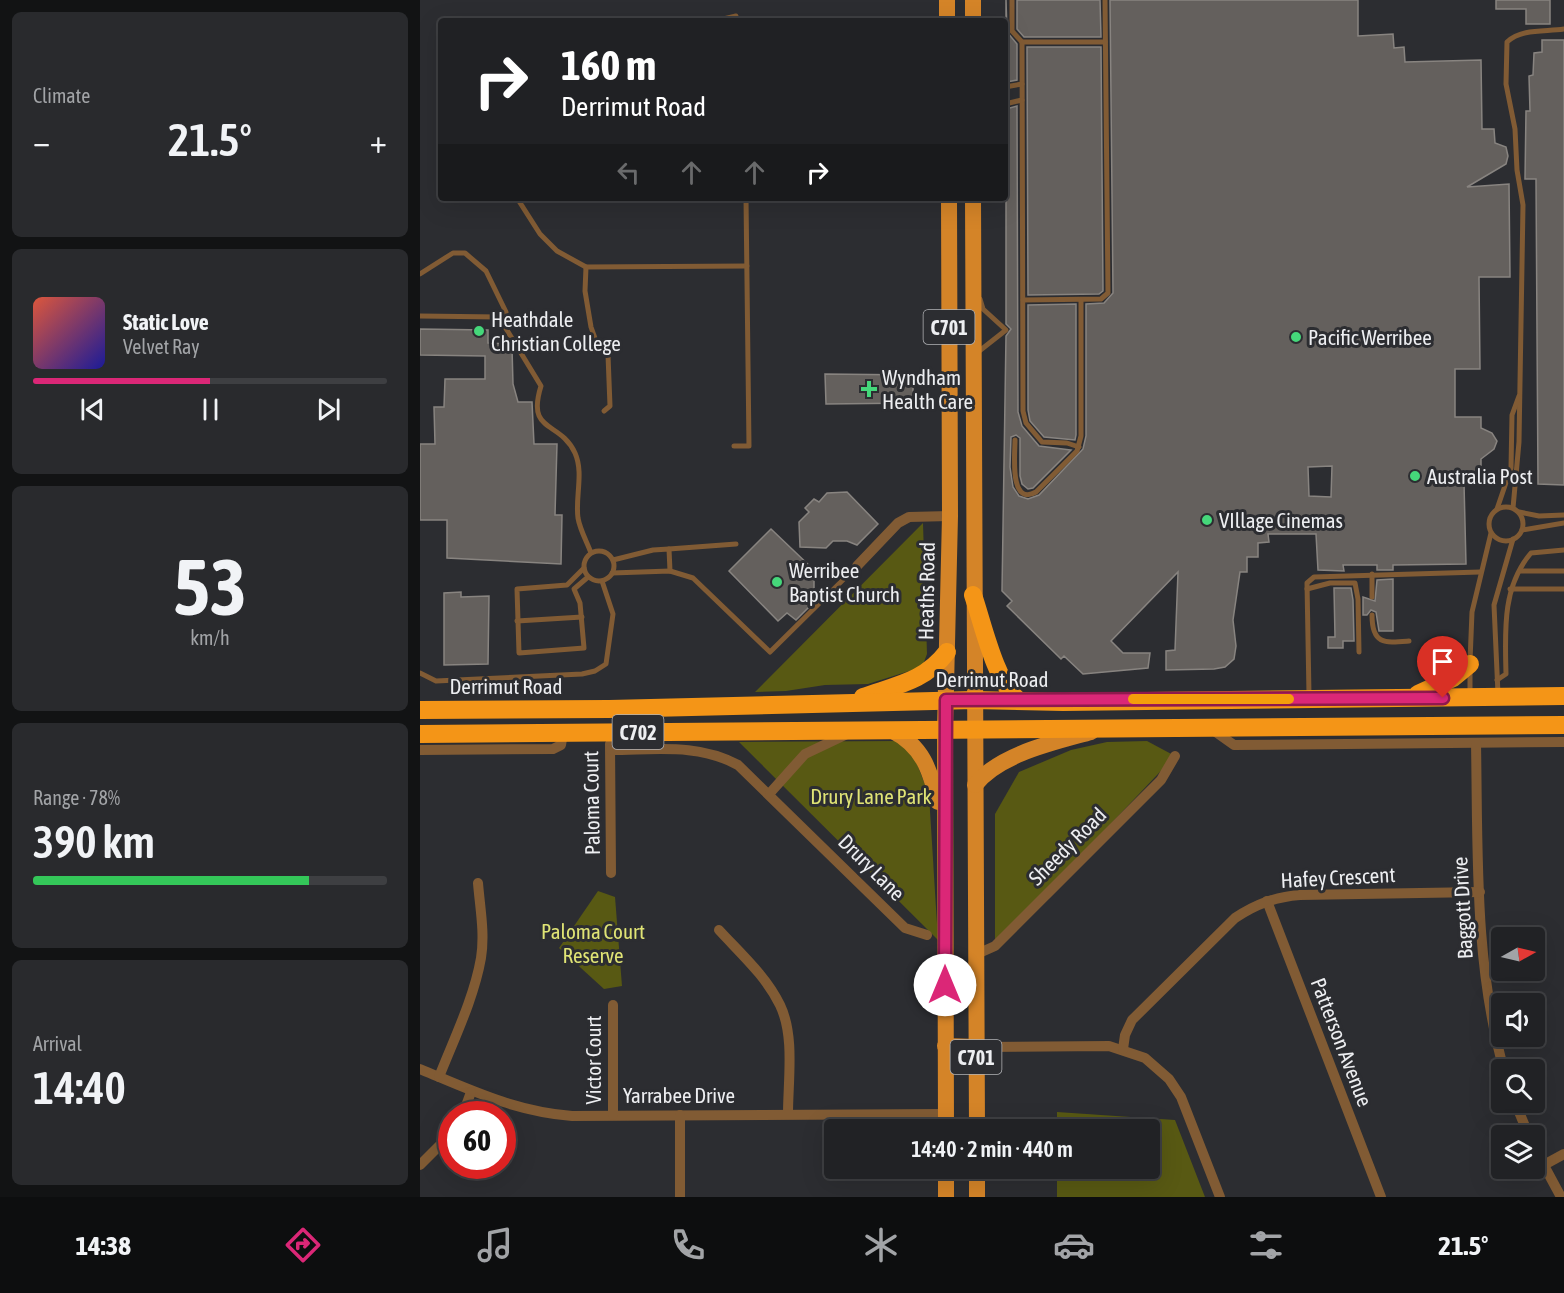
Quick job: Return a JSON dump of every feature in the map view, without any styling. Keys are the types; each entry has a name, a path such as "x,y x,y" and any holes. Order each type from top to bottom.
{"highway":[{"path":"974,595 994,659 1005,684 1018,700"},
{"path":"847,702 922,677 935,667 947,652"},
{"path":"1402,699 1439,685 1470,664"},
{"path":"1488,724 1498,688"},
{"name":"Derrimut Road","path":"420,710 609,709 946,700 1402,699 1470,697 1498,688 1561,695"},
{"path":"1470,697 1488,724"},
{"path":"531,708 558,720 563,733"},
{"path":"609,709 610,741"},
{"name":"C702","path":"420,734 563,733 610,741 857,730 1564,725"}],"main road":[{"path":"947,0 947,18"},
{"path":"973,18 974,0"},
{"name":"Heaths Road","path":"946,1119 945,729 950,516 949,201"},
{"name":"C701","path":"973,201 977,1119"},
{"path":"950,516 966,506 973,475"},
{"path":"975,785 985,772 995,766 1049,744 1107,728"},
{"path":"891,730 913,743 924,760 945,826"},
{"path":"945,1046 976,1047"},
{"path":"946,1179 946,1197"},
{"path":"977,1179 977,1197"}],"street":[{"path":"857,566 898,523 909,517 950,516"},
{"path":"1209,727 1234,745 1564,742"},
{"path":"770,793 805,754 857,730"},
{"path":"420,750 553,749 561,745 563,733"},
{"name":"Drury Lane","path":"610,741 718,754 738,765 770,793 905,928 927,935"},
{"name":"Paloma Court","path":"610,741 611,873"},
{"name":"Baggott Drive","path":"1476,743 1481,938 1487,994 1502,1059"},
{"name":"Sheedy Road","path":"977,954 994,946 1161,780 1175,756"},
{"path":"439,1077 467,1004 481,959 483,936 478,883"},
{"name":"Hafey Crescent","path":"1123,1049 1125,1035 1132,1020 1236,918 1252,906 1300,895 1480,892"},
{"name":"Patterson Avenue","path":"1267,901 1381,1197"},
{"path":"719,930 769,986 780,1006 786,1026 788,1114"},
{"name":"Victor Court","path":"613,1005 613,1115"},
{"path":"976,1047 1090,1045 1123,1049 1155,1065 1175,1088 1191,1121 1220,1197"},
{"name":"Yarrabee Drive","path":"420,1069 471,1092 524,1110 545,1114 680,1116 788,1114 887,1119"},
{"path":"468,1101 471,1092"},
{"path":"680,1116 680,1197"},
{"path":"420,1165 438,1147"},
{"path":"1545,1164 1564,1154"},
{"path":"1545,1171 1562,1197"}],"lane":[{"path":"974,0 979,18"},
{"path":"1012,0 1012,31 1022,42 1023,411 1026,423 1042,442 1067,443 1079,447"},
{"path":"1023,300 1101,299 1108,293 1105,0"},
{"path":"727,18 735,16"},
{"path":"1522,530 1522,520 1515,510 1520,392 1523,205 1517,170 1515,129 1506,84 1507,42 1512,37 1541,29 1564,29"},
{"path":"1022,42 1106,42"},
{"path":"1008,86 1022,84"},
{"path":"1008,103 1022,100"},
{"path":"519,201 540,234 557,251 586,267 747,266"},
{"path":"734,446 748,446 746,201"},
{"path":"420,274 453,253 465,253 486,271 506,312 500,317 420,316"},
{"path":"586,267 585,291 591,327 596,341 609,355 610,405 604,411"},
{"path":"973,278 983,309 1006,330 981,348 974,360"},
{"path":"1014,440 1015,484 1020,491 1028,495 1036,492 1079,447 1081,436 1081,300"},
{"path":"500,317 541,386 536,404 541,421 571,444 578,460 578,517 591,553 584,568 567,585 517,589 519,653 584,648 582,617 574,589 588,577"},
{"path":"1470,697 1472,612 1491,533 1488,522 1497,509 1511,468 1512,414 1520,392"},
{"path":"1497,509 1515,510 1539,516 1564,515"},
{"path":"1498,688 1494,605 1513,539 1522,530 1564,523"},
{"path":"1491,533 1503,541 1513,539"},
{"path":"613,560 653,550 736,544"},
{"path":"669,549 670,571"},
{"path":"1498,688 1506,674 1505,621 1510,589 1531,553 1564,550"},
{"path":"591,553 601,551 613,560"},
{"path":"612,573 613,560"},
{"path":"602,581 612,573 670,571 693,578 770,652 857,566"},
{"path":"584,568 588,577"},
{"path":"1520,571 1564,571"},
{"path":"1309,699 1307,583 1320,576 1480,572"},
{"path":"1372,574 1372,597"},
{"path":"588,577 602,581"},
{"path":"420,673 436,681 582,674 595,671 606,664 613,614 602,581"},
{"path":"1307,589 1330,583 1355,583 1358,599 1359,652"},
{"path":"1510,589 1564,589"},
{"path":"1372,615 1372,627 1378,640 1386,643 1409,641"},
{"path":"517,621 582,617"}],"green space":[{"path":"923,523 927,654 922,667 868,684 825,685 786,691 755,692"},
{"name":"Drury Lane Park","path":"900,741 912,751 929,795 938,940 739,742"},
{"path":"1147,741 1175,756 995,946 995,814 1019,772 1071,750 1107,742"},
{"name":"Paloma Court Reserve","path":"598,891 615,897 622,986 604,989 559,948"},
{"path":"1057,1112 1175,1120 1205,1197 1057,1197 1057,1179 1160,1179 1160,1119 1057,1119"}],"building":[{"path":"1017,0 1100,0 1101,37 1024,37 1017,29"},
{"name":"Pacific Werribee","path":"1110,0 1358,0 1358,36 1393,34 1394,48 1404,47 1405,62 1481,60 1482,129 1494,129 1495,143 1506,147 1508,156 1506,164 1467,187 1509,184 1510,277 1479,277 1480,369 1455,369 1455,417 1481,417 1481,428 1492,433 1497,441 1494,449 1481,459 1481,482 1464,483 1466,564 1393,565 1393,570 1377,570 1377,565 1343,565 1344,571 1318,570 1316,534 1268,534 1269,542 1258,543 1258,557 1247,557 1247,572 1240,572 1233,620 1236,646 1234,659 1225,667 1166,670 1166,651 1175,650 1178,572 1111,641 1123,653 1150,653 1148,668 1083,674 1064,656 1061,659 1007,606 1012,601 1002,591 1006,336 1011,329 1006,324 1008,108 1017,106 1018,412 1022,426 1039,446 1071,450 1033,488 1028,489 1022,484 1020,476 1020,438 1016,435 1011,437 1010,467 1013,487 1019,496 1028,499 1039,495 1083,449 1086,436 1086,304 1104,303 1113,293","holes":["1332,466 1331,497 1309,496 1308,467"]},
{"path":"1496,0 1550,0 1550,24 1526,24 1526,9 1496,9"},
{"path":"1008,33 1017,44 1017,80 1008,82"},
{"path":"1542,40 1564,40 1564,485 1538,484 1536,179 1525,179 1526,111 1530,111 1529,76 1533,75 1534,53 1542,52"},
{"path":"1027,47 1101,47 1103,291 1099,294 1028,295"},
{"path":"1076,304 1075,440 1044,437 1030,421 1028,410 1028,305"},
{"path":"420,329 488,330 488,343 510,344 513,384 518,402 532,402 534,444 557,444 555,515 562,515 561,564 447,558 447,520 420,520 420,444 435,444 434,407 444,407 445,379 485,379 485,356 420,355"},
{"name":"Wyndham Health Care","path":"825,374 913,375 913,403 826,404"},
{"path":"847,492 878,524 857,545 847,541 833,541 826,548 800,547 799,522 809,512 805,508 814,499 819,502 827,493"},
{"name":"Werribee Baptist Church","path":"771,529 814,570 814,593 819,597 796,620 787,613 778,621 729,571"},
{"path":"1393,579 1393,631 1379,631 1376,612 1371,610 1367,615 1363,615 1363,597 1375,601 1377,580"},
{"path":"1334,588 1351,588 1353,600 1354,641 1343,641 1343,648 1328,648 1328,637 1335,637"},
{"path":"461,592 461,597 489,596 488,664 444,665 444,593"}],"slow traffic":[{"path":"1133,699 1289,699"}],"place":[{"name":"Heathdale Christian College","path":"479,331"},
{"name":"Pacific Werribee","path":"1296,337"},
{"name":"Wyndham Health Care","path":"869,389"},
{"name":"Australia Post","path":"1415,476"},
{"name":"VIllage Cinemas","path":"1207,520"},
{"name":"Werribee Baptist Church","path":"777,582"}],"route":[{"path":"945,985 946,700 1063,702 1128,699 1443,698"}]}
